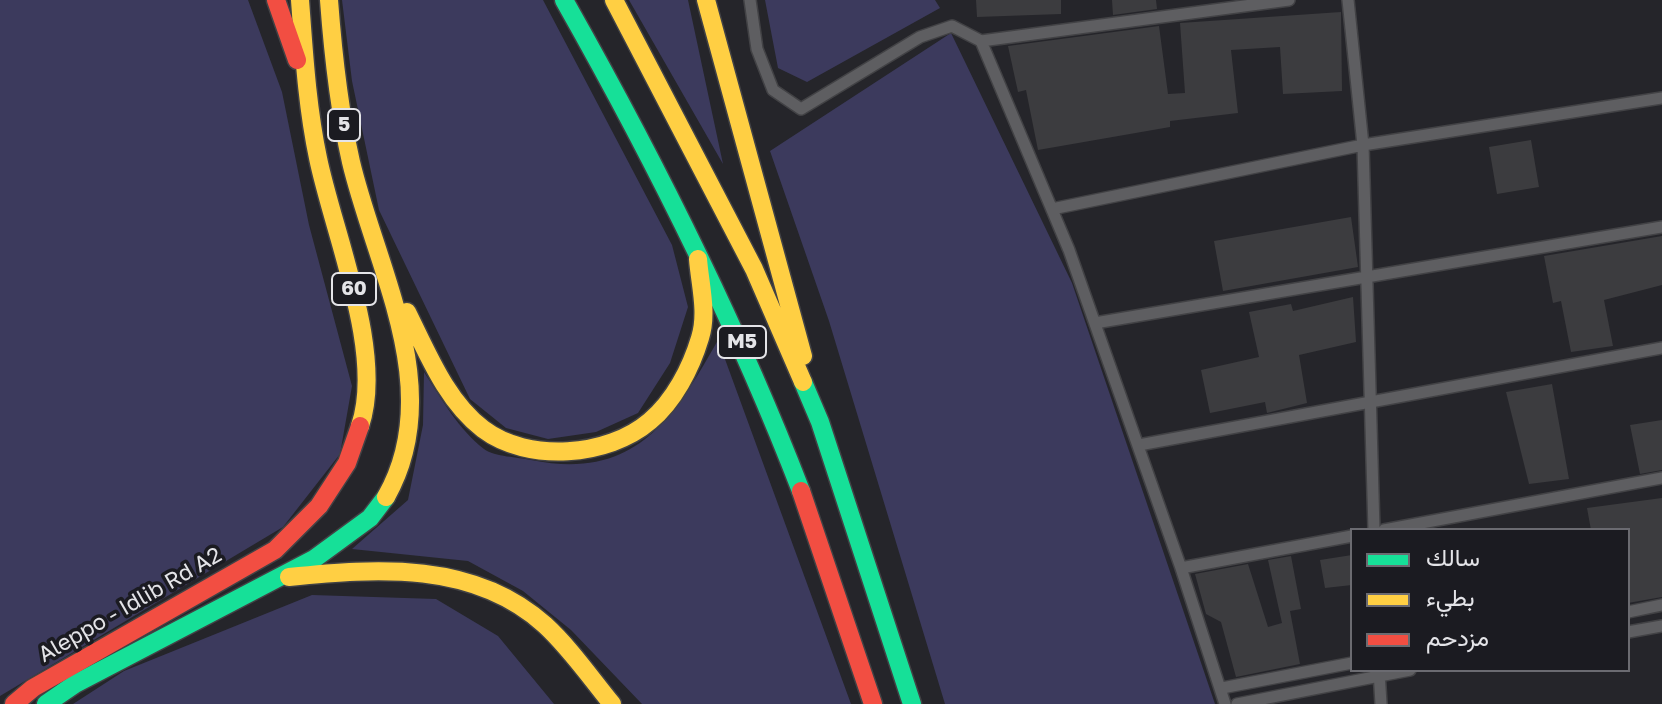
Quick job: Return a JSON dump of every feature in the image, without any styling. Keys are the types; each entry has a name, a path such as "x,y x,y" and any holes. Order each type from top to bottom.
{"highway":[{"path":"276,0 305,84"},
{"name":"60","path":"300,0 305,84"},
{"name":"5","path":"329,0 333,60 351,163 374,248"},
{"name":"M5","path":"564,0 615,87 737,329 800,482 873,704"},
{"name":"M5","path":"614,0 747,255 820,422 912,704"},
{"path":"706,0 820,422"},
{"name":"Aleppo - Idlib Rd A2","path":"14,704 33,688 273,552 315,511 344,473 361,430 368,378 362,318 322,177 305,84"},
{"path":"374,248 434,369 461,407 498,439 550,451 594,448 642,428 676,391 701,335 697,250"},
{"name":"60","path":"46,704 140,649 281,578 329,549 372,516 397,477 410,430 411,371 402,328 374,248"},
{"path":"281,578 380,568 433,572 475,584 521,606 556,637 612,704"}],"street":[{"path":"750,0 757,49 773,90 801,109 920,37 952,26 981,41 1289,0"},
{"path":"1348,0 1363,145 1374,528"},
{"path":"981,41 1052,209 1095,323 1225,704"},
{"path":"1052,209 1363,145 1662,98"},
{"path":"1095,323 1662,227"},
{"path":"1139,445 1662,348"},
{"path":"1395,528 1662,478"},
{"path":"1181,568 1350,536"},
{"path":"1630,612 1662,605"},
{"path":"1630,632 1662,626"},
{"path":"1222,688 1350,663"},
{"path":"1237,704 1379,673 1381,704"}],"shaded area":[{"path":"0,0 248,0 282,92 309,225 352,386 340,454 283,527 0,696"},
{"path":"342,0 543,0 672,245 688,307 670,363 638,413 596,432 548,439 506,428 470,399 379,210 352,81"},
{"path":"629,0 688,0 723,164"},
{"path":"765,0 935,0 940,8 807,82 778,68"},
{"path":"951,33 1072,283 1215,704 945,704 829,321 770,151"},
{"path":"718,340 851,704 642,704 571,630 523,591 468,561 352,549 408,500 423,425 424,372 459,423 489,452 567,464 598,461 624,452 647,438 666,419"},
{"path":"312,595 436,599 498,636 554,704 73,704 124,671"}],"building":[{"path":"976,0 1061,0 1061,14 977,17"},
{"path":"1112,0 1156,0 1157,9 1113,15"},
{"path":"1341,12 1342,91 1283,94 1280,47 1231,50 1238,113 1170,121 1170,127 1038,150 1026,90 1018,92 1008,46 1159,26 1168,94 1185,93 1180,23"},
{"path":"1531,140 1539,187 1497,194 1489,147"},
{"path":"1351,217 1358,267 1223,291 1214,241"},
{"path":"1662,236 1662,285 1604,300 1613,346 1571,352 1561,301 1553,303 1544,256"},
{"path":"1353,297 1356,342 1299,355 1307,403 1267,413 1265,402 1210,413 1201,370 1259,357 1249,312 1291,304 1293,311"},
{"path":"1552,384 1569,479 1529,484 1506,392"},
{"path":"1662,420 1662,470 1640,474 1630,425"},
{"path":"1662,498 1662,597 1630,603 1630,528 1591,528 1587,508"},
{"path":"1350,555 1350,585 1325,588 1320,560"},
{"path":"1291,556 1301,609 1290,611 1300,664 1236,677 1221,622 1206,614 1195,574 1248,564 1268,627 1282,623 1268,560"}],"traffic: fast":[{"path":"564,0 692,241 749,364 801,491"},
{"path":"803,382 820,422 912,704"},
{"path":"46,704 75,684 314,559 370,518 386,497"}],"traffic: slow":[{"path":"300,0 314,138 362,329 366,397 360,426"},
{"path":"329,0 337,81 351,162 401,329 408,372 410,414 403,456 386,497"},
{"path":"614,0 754,269 803,382"},
{"path":"706,0 803,356"},
{"path":"407,312 448,390 458,405 483,429 501,440 522,447 545,451 591,448 633,433 650,421 667,404 681,383 692,361 702,328 698,259"},
{"path":"289,577 390,571 456,579 487,589 517,604 545,625 612,704"}],"traffic: jam":[{"path":"276,0 297,60"},
{"path":"14,704 33,688 275,550 319,506 347,463 360,426"},
{"path":"801,491 873,704"}]}
